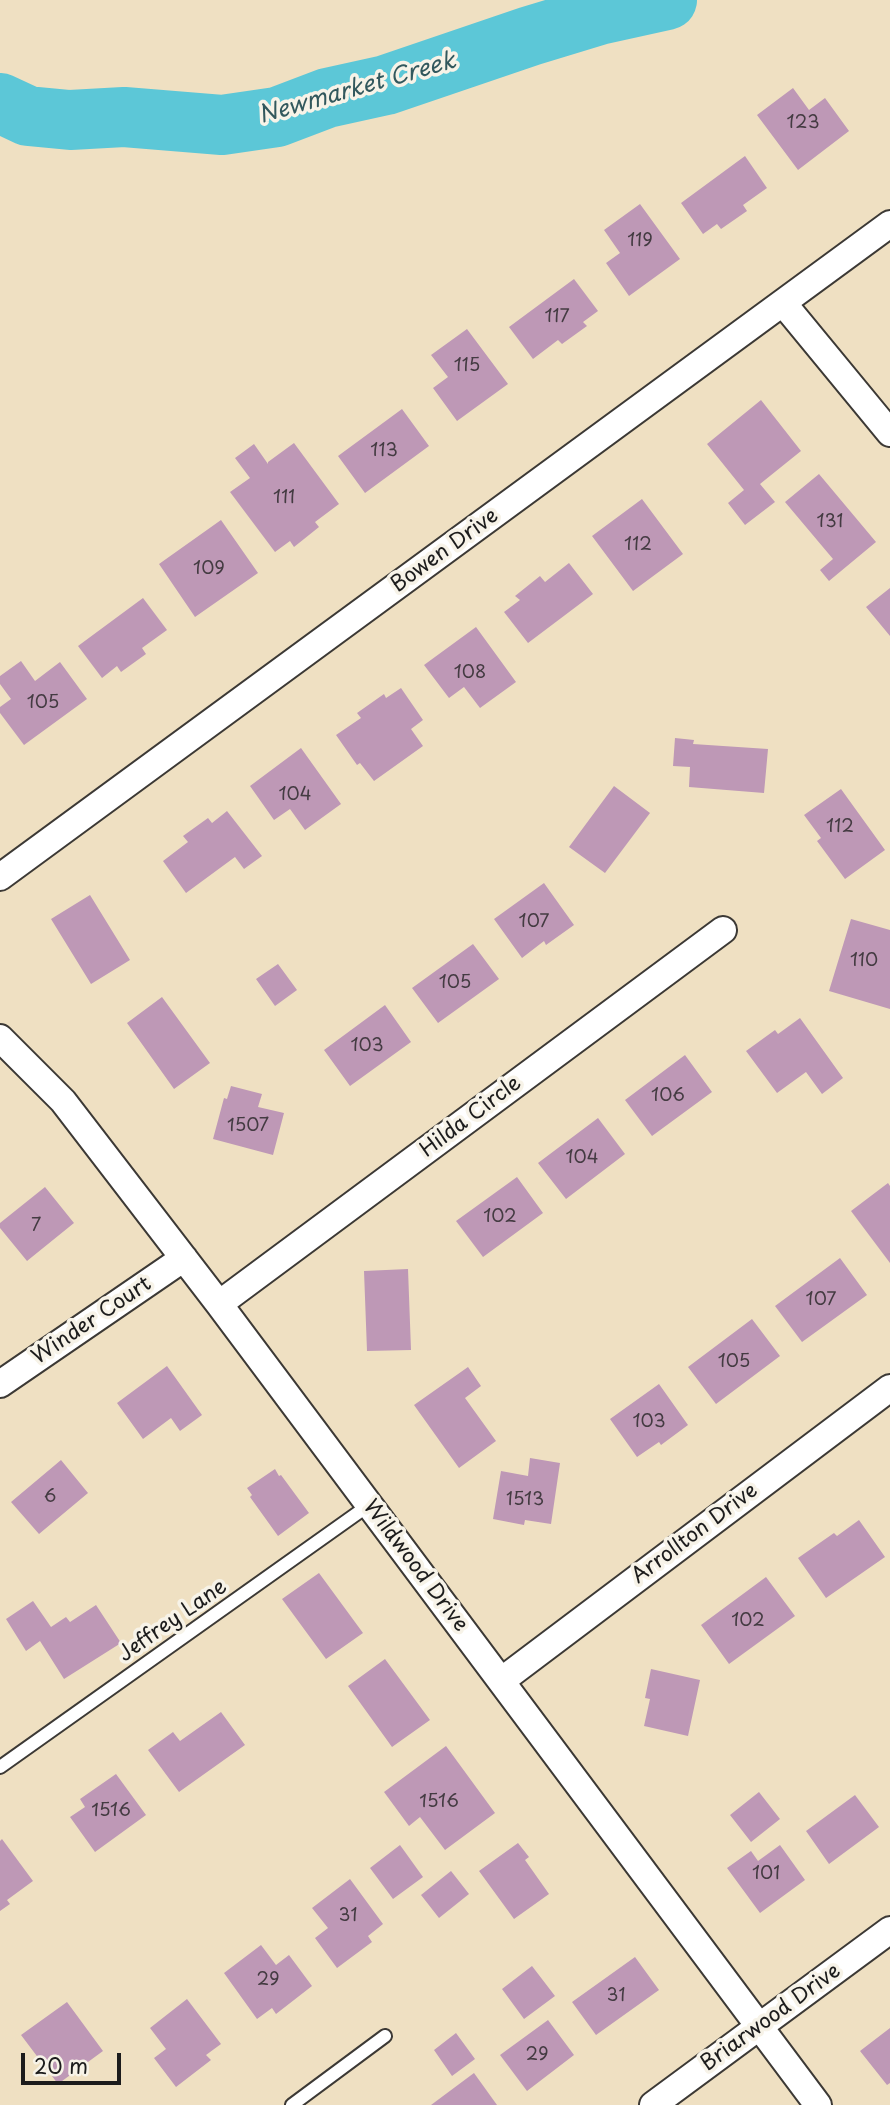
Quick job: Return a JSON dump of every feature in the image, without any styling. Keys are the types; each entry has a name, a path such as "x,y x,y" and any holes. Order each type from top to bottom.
{"street":[{"name":"Bowen Drive","path":"0,877 890,224"},
{"path":"783,303 890,433"},
{"name":"Hilda Circle","path":"219,1304 723,930"},
{"name":"Wildwood Drive","path":"0,1038 63,1101 184,1258 818,2105"},
{"name":"Winder Court","path":"0,1384 184,1258"},
{"name":"Arrollton Drive","path":"501,1681 890,1388"},
{"name":"Briarwood Drive","path":"653,2105 890,1930"}],"lane":[{"name":"Jeffrey Lane","path":"0,1767 369,1506"},
{"path":"292,2105 385,2036"}],"building":[{"path":"793,88 809,110 825,98 849,131 798,170 757,115"},
{"path":"745,156 767,188 743,205 747,211 721,229 717,224 703,234 681,203"},
{"path":"640,204 680,259 629,296 606,263 620,253 604,230"},
{"path":"574,279 598,311 583,322 587,326 562,344 558,340 533,359 509,327"},
{"path":"467,329 508,384 457,421 433,388 448,377 431,355"},
{"path":"761,400 801,451 760,484 775,502 745,525 728,503 744,490 707,444"},
{"path":"402,409 429,446 365,493 338,456"},
{"path":"294,443 339,504 315,522 319,527 294,547 290,541 275,552 230,492 250,478 235,458 254,444 268,464"},
{"path":"819,474 876,542 829,581 820,570 833,559 785,502"},
{"path":"642,499 683,554 633,591 592,536"},
{"path":"221,520 258,573 195,617 159,564"},
{"path":"569,563 593,594 528,643 504,612 520,600 515,596 540,576 545,582"},
{"path":"890,588 890,636 866,607"},
{"path":"143,598 167,630 142,648 146,654 121,672 117,666 102,678 78,646"},
{"path":"476,627 516,682 480,708 464,687 449,698 424,665"},
{"path":"21,661 35,681 60,662 87,699 24,745 0,713 0,707 11,699 0,684 0,676"},
{"path":"401,688 423,720 411,729 423,746 374,781 360,763 357,765 336,735 361,718 357,713 384,694 386,698"},
{"path":"675,738 694,740 693,744 768,749 764,793 689,787 690,767 673,766"},
{"path":"301,748 341,804 305,830 290,809 274,820 250,786"},
{"path":"614,786 650,813 605,873 569,847"},
{"path":"841,789 885,850 845,879 817,841 821,838 804,815"},
{"path":"227,811 262,856 244,869 235,857 186,893 163,861 188,842 183,836 208,818 212,823"},
{"path":"544,883 574,925 546,945 544,941 522,958 494,919"},
{"path":"90,895 130,960 91,984 51,919"},
{"path":"851,919 890,930 890,1009 829,991"},
{"path":"473,944 499,979 438,1023 412,988"},
{"path":"278,964 297,990 275,1006 256,979"},
{"path":"162,997 210,1063 174,1089 127,1023"},
{"path":"385,1005 411,1042 350,1086 324,1050"},
{"path":"800,1018 843,1078 822,1094 806,1072 777,1093 746,1051 775,1030 778,1034"},
{"path":"685,1055 712,1092 652,1136 625,1100"},
{"path":"231,1086 262,1094 258,1107 284,1113 273,1155 213,1139 224,1098 227,1099"},
{"path":"598,1118 625,1154 566,1199 538,1163"},
{"path":"517,1177 543,1213 483,1257 456,1221"},
{"path":"888,1183 890,1186 890,1263 851,1211"},
{"path":"45,1187 74,1223 27,1261 0,1228 0,1223"},
{"path":"840,1258 867,1295 802,1342 775,1306"},
{"path":"408,1269 411,1350 367,1351 364,1271"},
{"path":"752,1319 780,1356 716,1404 688,1367"},
{"path":"167,1366 202,1415 180,1431 171,1418 143,1439 117,1403"},
{"path":"468,1367 481,1386 465,1398 496,1441 459,1468 414,1405"},
{"path":"659,1384 688,1425 661,1445 659,1442 637,1457 610,1419"},
{"path":"530,1458 560,1463 551,1524 525,1520 524,1525 493,1519 501,1471 528,1476"},
{"path":"61,1460 88,1493 39,1534 11,1502"},
{"path":"275,1469 309,1513 278,1536 250,1497 252,1495 247,1488"},
{"path":"859,1520 885,1557 826,1598 798,1558 834,1533 837,1536"},
{"path":"319,1573 363,1633 326,1659 282,1599"},
{"path":"766,1577 795,1616 729,1664 701,1625"},
{"path":"33,1601 51,1627 66,1617 70,1622 96,1605 121,1643 64,1679 40,1641 26,1651 6,1619"},
{"path":"385,1659 430,1720 392,1747 348,1686"},
{"path":"651,1669 700,1680 688,1736 644,1726 650,1699 645,1698"},
{"path":"221,1712 245,1745 179,1792 148,1750 173,1732 180,1741"},
{"path":"446,1746 495,1813 445,1850 420,1817 409,1826 384,1792"},
{"path":"116,1774 146,1815 95,1852 70,1817 85,1807 80,1799"},
{"path":"759,1792 780,1819 751,1842 730,1815"},
{"path":"855,1795 879,1827 829,1864 806,1831"},
{"path":"2,1839 33,1881 7,1900 10,1904 0,1911 0,1841"},
{"path":"518,1843 529,1857 525,1860 549,1894 514,1919 479,1871"},
{"path":"400,1845 423,1877 393,1899 370,1868"},
{"path":"780,1845 805,1880 760,1913 727,1868 751,1851 758,1861"},
{"path":"451,1871 469,1894 439,1918 421,1895"},
{"path":"350,1879 383,1924 368,1936 372,1942 337,1968 315,1938 328,1928 312,1908"},
{"path":"261,1945 276,1965 289,1955 312,1986 276,2014 272,2008 257,2019 224,1973"},
{"path":"635,1957 659,1990 596,2035 572,2002"},
{"path":"532,1966 555,1996 524,2019 502,1989"},
{"path":"187,1999 221,2044 206,2055 211,2060 176,2087 154,2058 166,2049 150,2028"},
{"path":"67,2002 103,2051 58,2084 21,2035"},
{"path":"548,2020 574,2055 527,2091 500,2055"},
{"path":"890,2028 890,2083 887,2085 860,2051"},
{"path":"456,2033 475,2059 452,2076 434,2050"},
{"path":"474,2073 497,2105 431,2105"}],"waterway":[{"name":"Newmarket Creek","path":"0,103 28,116 70,120 124,117 222,125 277,117 327,98 386,85 599,15 667,0"}]}
